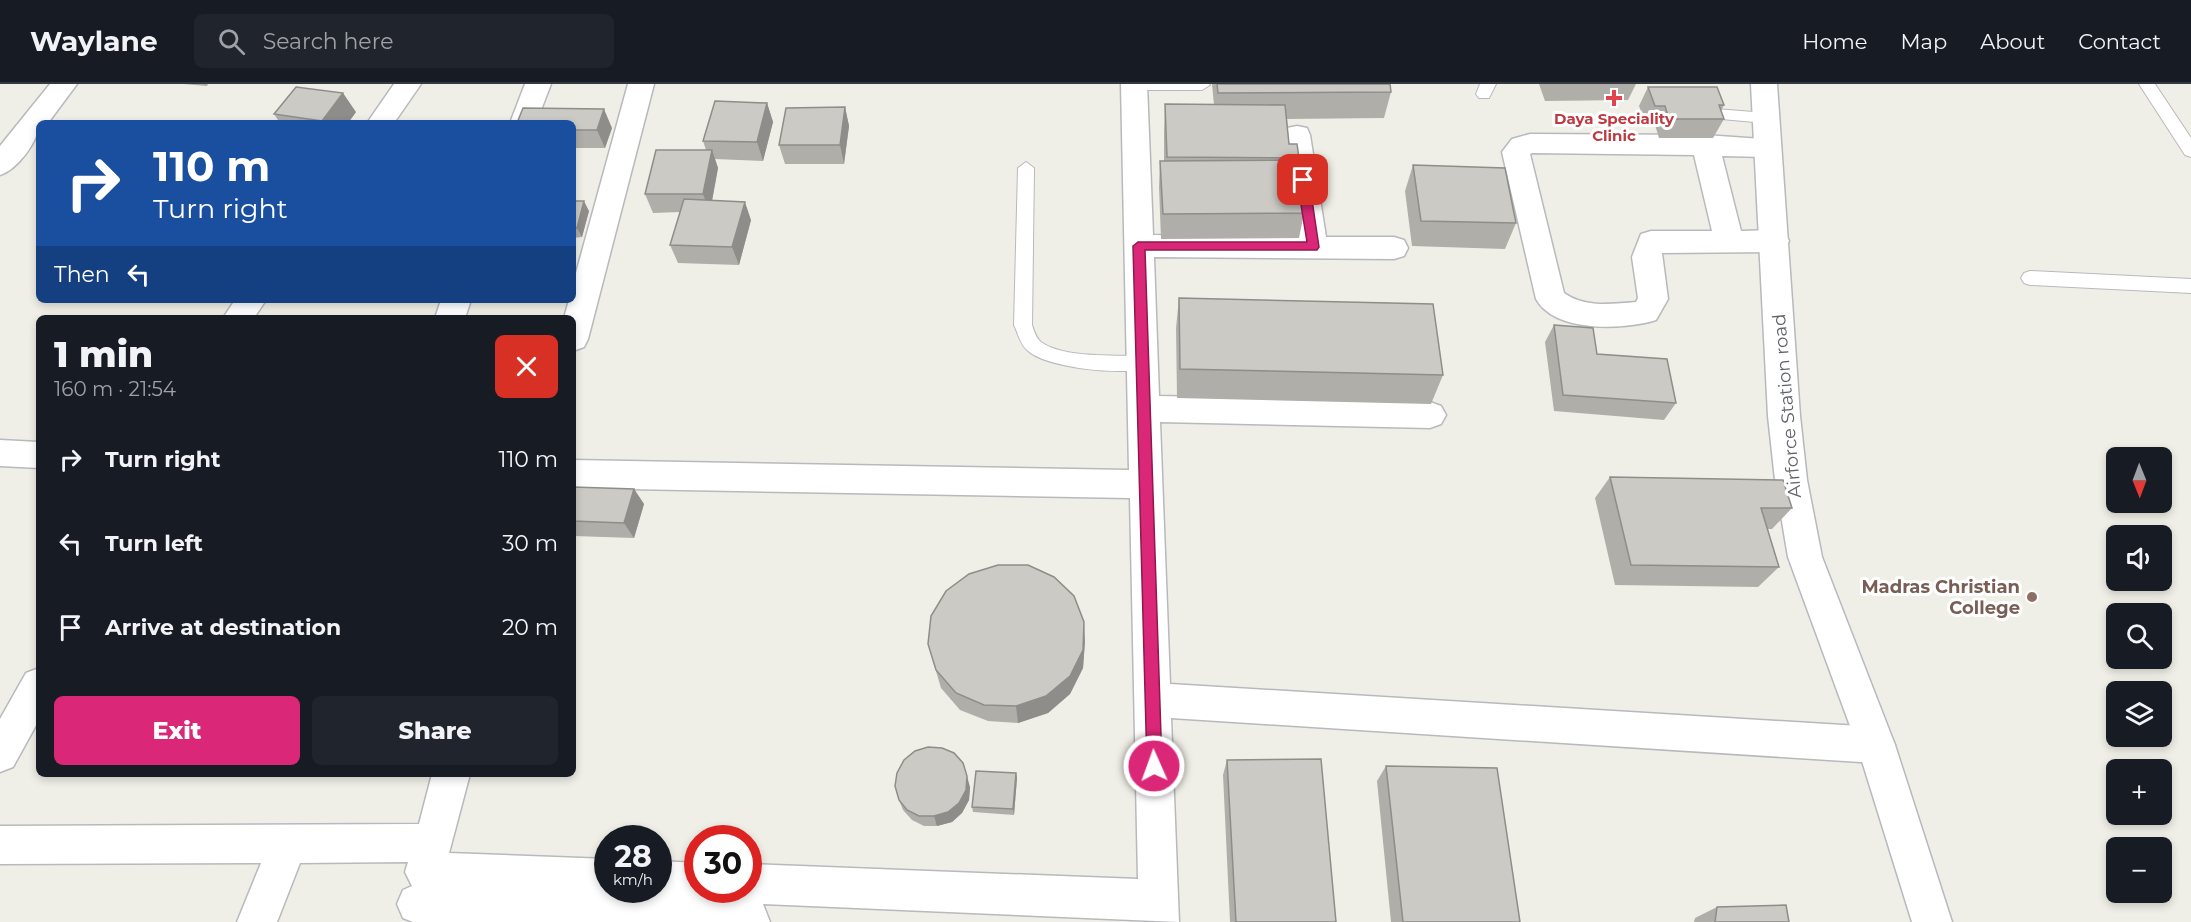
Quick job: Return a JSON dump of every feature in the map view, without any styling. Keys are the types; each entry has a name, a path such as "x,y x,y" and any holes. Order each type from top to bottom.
{"street":[{"path":"0,165 64,84"},
{"path":"382,120 408,84"},
{"path":"524,120 537,84"},
{"path":"576,328 641,84"},
{"path":"762,885 1159,911 1134,84"},
{"name":"Airforce Station road","path":"1764,84 1784,417 1791,480 1805,557 1876,746 1932,922"},
{"path":"1766,132 1705,144 1530,142 1516,152 1551,299 1563,309 1616,316 1645,312 1653,299 1646,257 1651,242 1775,241"},
{"path":"1297,135 1313,247"},
{"path":"1705,144 1729,240"},
{"path":"1138,246 1394,248"},
{"path":"1143,409 1430,414"},
{"path":"0,453 36,455"},
{"path":"576,474 1146,484"},
{"path":"0,754 36,690"},
{"path":"1152,700 1876,746"},
{"path":"421,885 450,777"},
{"path":"257,922 288,844"},
{"path":"0,845 288,844 421,885 464,913 725,907 749,918 750,922"},
{"path":"421,885 594,879"}],"lane":[{"path":"1134,84 1202,84 1204,103"},
{"path":"2147,84 2191,151"},
{"path":"1716,114 1766,132"},
{"path":"1026,168 1023,326 1034,346 1059,356 1091,362 1141,363"},
{"path":"2030,278 2191,286"}],"building":[{"path":"1217,84 1390,84 1391,92 1218,93"},
{"path":"296,87 343,93 323,120 274,114"},
{"path":"1648,87 1717,87 1724,105 1719,105 1724,119 1669,119 1665,106 1655,106"},
{"path":"715,101 767,103 757,142 703,141"},
{"path":"1165,104 1285,105 1289,144 1297,144 1299,158 1167,157"},
{"path":"845,107 840,145 779,145 786,108"},
{"path":"523,108 604,109 597,130 576,130 576,120 518,120"},
{"path":"656,150 712,150 703,194 645,194"},
{"path":"1297,160 1304,213 1163,214 1160,161"},
{"path":"1413,165 1505,168 1516,223 1421,221"},
{"path":"684,199 745,202 732,247 670,245"},
{"path":"576,201 584,201 577,228"},
{"path":"1179,298 1433,304 1443,375 1180,369"},
{"path":"1554,325 1593,328 1597,354 1667,359 1676,403 1563,395"},
{"path":"1610,477 1783,480 1792,508 1761,508 1779,567 1631,565"},
{"path":"576,487 634,489 624,523 576,521"},
{"path":"998,565 1028,565 1054,577 1074,596 1084,622 1083,650 1070,676 1046,696 1016,706 984,705 956,693 936,670 928,644 931,616 946,591 969,574"},
{"path":"928,747 942,748 954,753 963,763 967,776 966,790 959,803 948,812 934,816 919,816 907,810 899,800 895,786 897,773 904,760 915,751"},
{"path":"1321,759 1336,922 1236,922 1227,760"},
{"path":"1386,766 1497,768 1520,922 1403,922"},
{"path":"976,771 1016,773 1013,809 972,807"},
{"path":"1786,905 1789,922 1715,922 1717,907"}],"place":[{"name":"Daya Speciality Clinic","path":"1614,98"},
{"name":"Madras Christian College","path":"2032,597"}],"route":[{"path":"1154,766 1138,246 1313,247 1303,180"}]}
